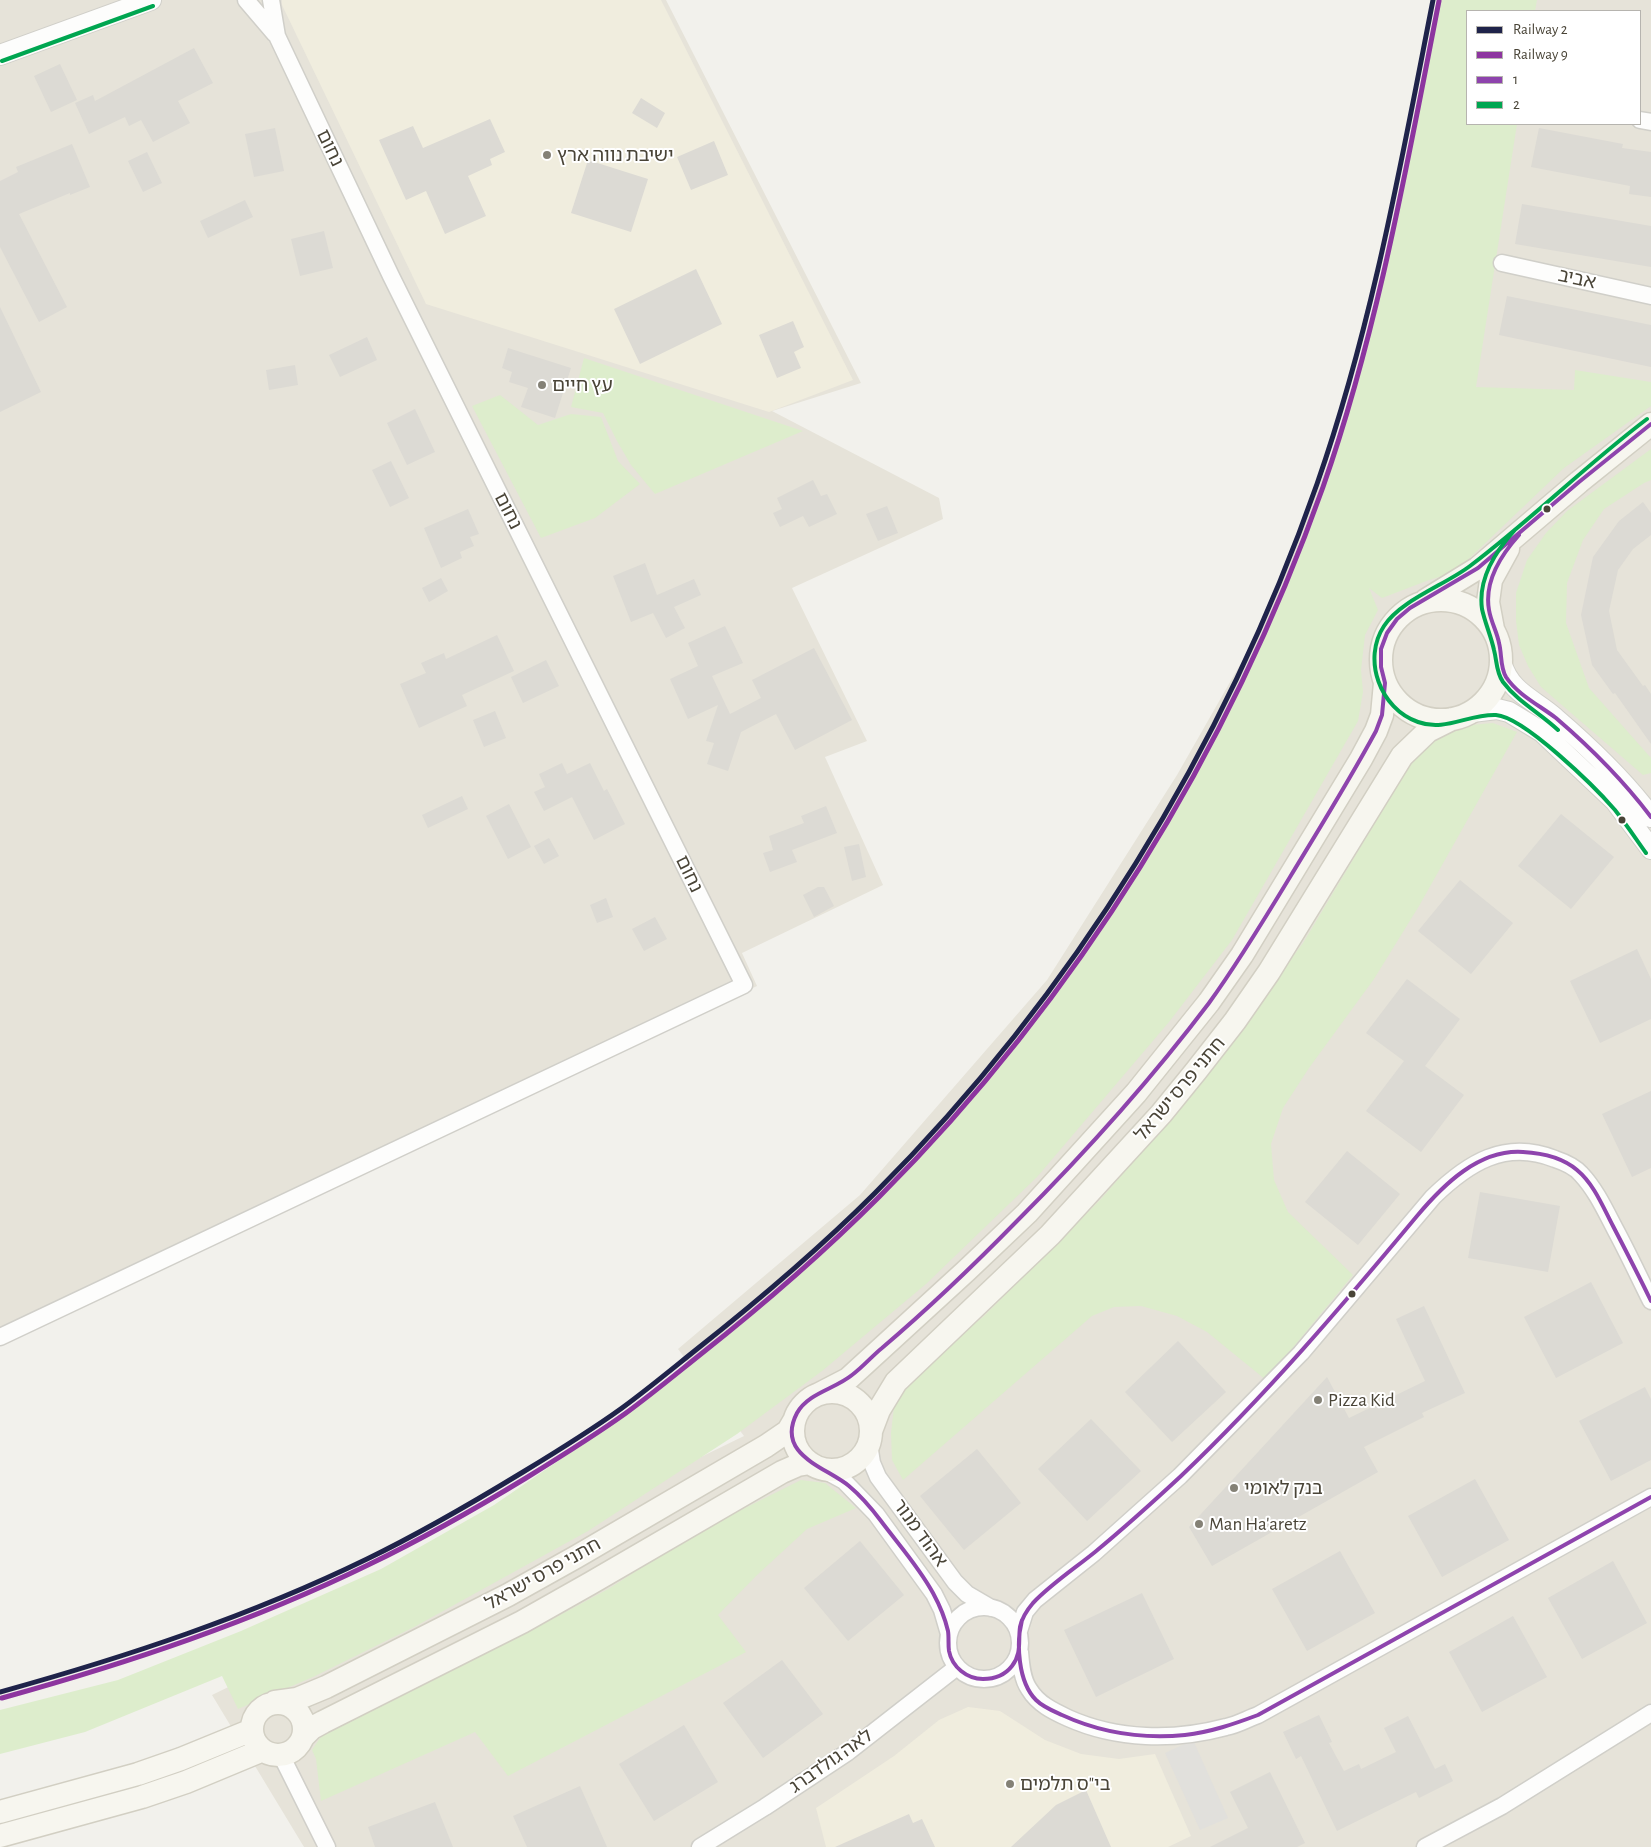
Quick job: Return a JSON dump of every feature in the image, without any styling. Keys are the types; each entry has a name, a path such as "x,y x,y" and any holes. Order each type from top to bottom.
{"main road":[{"path":"1535,519 1514,539 1502,558 1492,580 1488,602 1493,629 1500,645 1501,662 1497,682 1487,699 1462,715 1436,720 1420,716 1405,709 1385,684 1381,667 1381,649 1387,633 1397,619 1410,608 1478,568 1535,519 1651,424"},
{"path":"1421,603 1447,600 1465,604 1481,614 1493,629"},
{"name":"חתני פרס ישראל","path":"819,1394 848,1379 1027,1213 1136,1093 1171,1051 1242,955 1361,759 1382,715 1385,684"},
{"name":"חתני פרס ישראל","path":"870,1437 879,1410 896,1382 1050,1235 1154,1122 1196,1071 1270,972 1402,756 1428,731 1462,715"},
{"path":"831,1392 844,1394 855,1399 869,1419 870,1437 864,1454 850,1465 834,1470 816,1466 801,1454 795,1444 793,1431 795,1419 804,1404 819,1394 831,1392"},
{"name":"חתני פרס ישראל","path":"275,1702 297,1699 326,1687 508,1595 766,1446 788,1431 795,1419"},
{"name":"חתני פרס ישראל","path":"303,1737 312,1728 323,1722 522,1622 782,1472 798,1464 816,1466"},
{"path":"0,1836 142,1797 272,1753 292,1751 299,1745 305,1728 300,1713 285,1703 275,1702 267,1705 259,1710 254,1718 252,1730 257,1744 272,1753"},
{"path":"0,1812 138,1774 252,1730"}],"street":[{"path":"0,55 152,0"},
{"name":"נחום","path":"0,1337 744,985 396,285 276,36 246,0"},
{"name":"נחום","path":"271,0 276,36"},
{"name":"אביב","path":"1502,263 1651,296"},
{"path":"1501,662 1505,675 1516,688 1533,703 1554,717 1629,788 1651,816"},
{"path":"1462,715 1497,709 1509,712 1542,732 1615,801 1651,849"},
{"path":"1019,1631 1025,1612 1035,1600 1094,1553 1180,1476 1302,1353 1432,1197 1451,1179 1484,1159 1526,1151 1564,1162 1580,1172 1599,1197 1651,1301"},
{"name":"אהוד מנור","path":"870,1437 872,1463 878,1477 955,1582 967,1594 991,1608"},
{"name":"אהוד מנור","path":"816,1466 844,1481 876,1514 934,1594 942,1610 949,1634"},
{"path":"1020,1652 1015,1663 1008,1671 992,1678 976,1679 965,1674 957,1667 951,1657 948,1646 949,1634 961,1616 975,1609 991,1608 1003,1612 1013,1620 1019,1631 1022,1669 1027,1687 1036,1700 1052,1710 1096,1728 1130,1736 1164,1736 1191,1734 1227,1727 1265,1710 1651,1497"},
{"name":"לאה גולדברג","path":"700,1847 848,1752 957,1667"},
{"path":"1425,1847 1502,1806 1651,1713"},
{"path":"272,1753 327,1847"}],"shaded area":[{"path":"0,0 666,0 861,383 772,411 939,498 943,519 792,588 867,741 825,757 883,885 742,953 757,986 0,1346"},
{"name":"ישיבת נווה ארץ","path":"282,0 661,0 853,380 769,412 426,304 282,5"},
{"path":"1442,0 1651,0 1651,1847 304,1847 212,1695 744,1436 678,1349 860,1195 1047,980 1177,775 1266,619 1340,433 1391,275"},
{"name":"בי\"ס תלמים","path":"968,1707 1000,1711 1045,1740 1081,1754 1119,1759 1155,1754 1191,1836 1168,1847 826,1847 816,1808 894,1756 939,1720"},
{"path":"1193,1740 1228,1818 1200,1830 1165,1753"}],"green space":[{"path":"1440,0 1537,0 1535,10 1466,10 1466,125 1517,125 1476,387 1574,390 1575,370 1651,382 1651,406 1564,468 1455,572 1382,598 1369,588 1378,610 1365,635 1361,670 1363,692 1358,721 1232,940 1169,1022 1037,1177 926,1284 822,1371 737,1434 588,1531 416,1626 313,1677 238,1709 222,1676 85,1732 0,1754 0,1710 118,1680 241,1631 381,1569 494,1505 612,1424 739,1326 890,1187 1025,1034 1123,897 1197,772 1257,650 1313,522 1377,306 1407,173"},
{"path":"584,358 803,431 655,494 631,465 603,413 571,407"},
{"path":"500,395 538,425 571,414 601,417 618,461 640,484 595,518 541,538 472,406"},
{"path":"1651,449 1651,480 1604,509 1583,540 1567,583 1566,623 1589,688 1651,758 1651,773 1643,775 1541,687 1528,666 1519,645 1516,621 1516,593 1527,560 1546,533 1567,511"},
{"path":"1493,723 1517,732 1419,906 1374,979 1309,1068 1283,1108 1271,1144 1274,1180 1288,1212 1353,1275 1266,1380 1207,1332 1177,1316 1141,1306 1114,1307 1092,1316 903,1480 892,1460 891,1433 894,1407 917,1369 983,1317 1101,1199 1184,1103 1303,943 1412,761 1436,739 1470,725"},
{"path":"801,1480 825,1483 856,1508 807,1529 756,1576 718,1615 746,1652 508,1776 475,1732 321,1801 316,1759 312,1750 324,1732 547,1622 610,1588 691,1535"}],"building":[{"path":"194,48 213,83 178,101 190,123 153,142 141,120 129,126 125,117 89,134 75,103 93,95 95,101"},
{"path":"60,64 77,100 51,112 34,76"},
{"path":"641,98 665,113 657,128 632,113"},
{"path":"490,119 505,152 490,159 492,165 468,176 486,216 445,234 426,191 406,200 379,140 413,126 423,148"},
{"path":"275,128 284,171 254,177 245,134"},
{"path":"1539,128 1623,144 1622,148 1651,152 1651,197 1629,194 1630,186 1531,167"},
{"path":"714,141 728,175 691,190 677,157"},
{"path":"72,144 90,187 70,195 70,193 19,214 67,307 39,322 0,247 0,181 18,172 16,167"},
{"path":"147,152 162,183 143,192 128,161"},
{"path":"588,160 648,179 631,232 571,213"},
{"path":"245,200 253,217 208,238 200,221"},
{"path":"1522,204 1651,226 1651,267 1515,244"},
{"path":"324,231 333,268 300,276 291,239"},
{"path":"696,269 722,324 640,364 614,309"},
{"path":"1507,296 1651,325 1651,367 1499,335"},
{"path":"0,307 41,392 0,412"},
{"path":"793,321 804,347 794,352 801,368 777,378 759,335"},
{"path":"367,337 377,360 340,377 329,355"},
{"name":"עץ חיים","path":"508,348 571,368 555,418 521,407 528,388 509,382 512,372 502,368"},
{"path":"295,365 298,385 269,390 266,370"},
{"path":"415,409 435,452 407,465 387,423"},
{"path":"391,461 409,498 390,507 372,470"},
{"path":"813,480 821,496 827,494 837,514 809,527 803,516 780,527 773,513 782,509 777,498"},
{"path":"1643,502 1651,513 1651,535 1633,549 1618,570 1609,611 1617,650 1651,694 1651,744 1615,693 1613,694 1592,665 1581,615 1593,557 1619,521"},
{"path":"887,506 898,533 878,541 866,514"},
{"path":"468,509 479,534 470,537 474,546 460,552 462,558 441,568 424,528"},
{"path":"645,563 657,595 694,579 701,595 674,607 685,628 666,638 653,613 631,622 613,576"},
{"path":"441,578 448,591 429,602 422,588"},
{"path":"725,626 743,663 712,676 730,714 761,698 752,680 814,648 852,720 795,750 776,714 741,732 728,771 707,764 714,743 706,741 718,705 688,719 670,679 698,666 688,643"},
{"path":"497,635 514,671 462,695 467,706 419,728 400,684 426,673 421,663 444,653 446,659"},
{"path":"546,660 559,686 523,703 511,677"},
{"path":"495,711 506,738 484,747 473,720"},
{"path":"562,763 567,774 590,763 604,791 607,789 625,824 594,840 572,797 544,811 534,792 545,787 539,774"},
{"path":"462,796 468,809 428,828 422,815"},
{"path":"509,804 531,847 508,859 486,816"},
{"path":"826,806 837,833 792,850 797,862 770,872 763,853 773,850 769,836 804,823 801,816"},
{"path":"1561,814 1614,857 1571,909 1518,866"},
{"path":"549,838 559,856 544,864 534,846"},
{"path":"859,844 866,877 852,881 844,847"},
{"path":"1460,880 1513,923 1471,974 1418,931"},
{"path":"818,887 824,887 834,906 814,917 803,895"},
{"path":"606,898 613,917 597,923 590,905"},
{"path":"655,917 667,939 644,951 632,929"},
{"path":"1637,949 1651,979 1651,1019 1600,1043 1570,981"},
{"path":"1407,979 1460,1019 1425,1066 1464,1095 1421,1152 1366,1111 1404,1061 1366,1033"},
{"path":"1651,1091 1651,1168 1632,1177 1602,1114"},
{"path":"1347,1151 1400,1194 1358,1245 1305,1202"},
{"path":"1480,1192 1560,1206 1548,1272 1468,1258"},
{"path":"1591,1282 1623,1343 1556,1378 1524,1317"},
{"path":"1424,1306 1465,1393 1422,1413 1424,1417 1364,1447 1378,1472 1212,1566 1189,1527 1327,1377 1349,1418 1425,1381 1396,1319"},
{"path":"1178,1341 1226,1392 1172,1442 1125,1392"},
{"path":"1645,1387 1651,1399 1651,1460 1611,1481 1579,1421"},
{"path":"1091,1419 1141,1471 1087,1521 1038,1469"},
{"path":"977,1449 1021,1503 964,1550 920,1496"},
{"path":"1475,1479 1509,1540 1442,1577 1408,1516"},
{"path":"860,1541 904,1595 848,1641 804,1588"},
{"path":"1340,1551 1375,1613 1307,1651 1272,1589"},
{"path":"1613,1561 1647,1623 1582,1659 1548,1598"},
{"path":"1142,1593 1174,1659 1096,1697 1064,1630"},
{"path":"1513,1616 1547,1677 1482,1712 1449,1652"},
{"path":"782,1660 823,1714 763,1758 723,1703"},
{"path":"1319,1715 1332,1742 1329,1743 1344,1771 1359,1764 1361,1769 1396,1752 1384,1728 1408,1716 1435,1769 1445,1764 1453,1781 1419,1798 1416,1792 1337,1831 1301,1756 1296,1759 1283,1732"},
{"path":"684,1725 718,1782 654,1821 619,1764"},
{"path":"1270,1772 1305,1843 1297,1847 1210,1847 1248,1828 1230,1792"},
{"path":"580,1786 607,1847 527,1847 513,1816"},
{"path":"1086,1790 1111,1847 1011,1847 1056,1805"},
{"path":"435,1802 453,1847 375,1847 368,1827"},
{"path":"909,1814 913,1823 922,1819 935,1847 835,1847"}],"rail line":[{"name":"2","path":"0,1692 141,1650 233,1617 323,1580 407,1539 523,1472 585,1433 622,1408 720,1331 766,1293 854,1214 947,1116 1015,1036 1078,951 1136,863 1189,772 1237,679 1279,582 1317,484 1354,365 1384,244 1433,0"},
{"name":"9","path":"2,1698 143,1656 235,1623 370,1564 410,1544 526,1478 626,1413 747,1317 858,1218 951,1120 1019,1039 1082,955 1140,867 1194,776 1242,682 1285,585 1323,487 1360,368 1390,246 1439,1"}],"transit line":[{"name":"2","path":"2,61 153,6"},
{"name":"2","path":"1646,853 1615,810 1592,786 1524,727 1496,715 1486,715 1438,725 1418,722 1405,715 1394,706 1378,682 1375,653 1378,639 1384,626 1401,608 1470,566 1647,419"},
{"name":"1","path":"1651,424 1478,568 1410,608 1397,619 1387,633 1381,649 1381,667 1385,683 1382,715 1376,731 1345,787 1241,957 1209,1003 1116,1116 1067,1170 984,1255 856,1372 815,1396 802,1406 797,1413 792,1427 793,1439 798,1450 806,1458 849,1486 862,1498 915,1565 942,1611 948,1631 949,1651 957,1667 971,1677 991,1678 1006,1672 1015,1661 1018,1652 1021,1623 1033,1603 1128,1524 1181,1476 1243,1414 1303,1349 1438,1192 1463,1171 1477,1163 1492,1156 1523,1152 1552,1157 1565,1162 1577,1170 1598,1196 1651,1301"},
{"name":"2","path":"1514,531 1500,548 1489,567 1481,598 1482,609 1503,682 1515,696 1558,730"},
{"name":"1","path":"1519,535 1500,560 1489,589 1489,610 1500,647 1504,673 1516,689 1556,718 1582,741 1618,777 1651,817"},
{"name":"1","path":"1022,1620 1019,1640 1022,1673 1030,1692 1045,1707 1077,1721 1122,1733 1169,1736 1204,1732 1258,1715 1651,1497"}],"place":[{"name":"ישיבת נווה ארץ","path":"547,155"},
{"name":"עץ חיים","path":"542,385"},
{"name":"Pizza Kid","path":"1318,1400"},
{"name":"בנק לאומי","path":"1234,1488"},
{"name":"Man Ha'aretz","path":"1199,1524"},
{"name":"בי\"ס תלמים","path":"1010,1784"}]}
